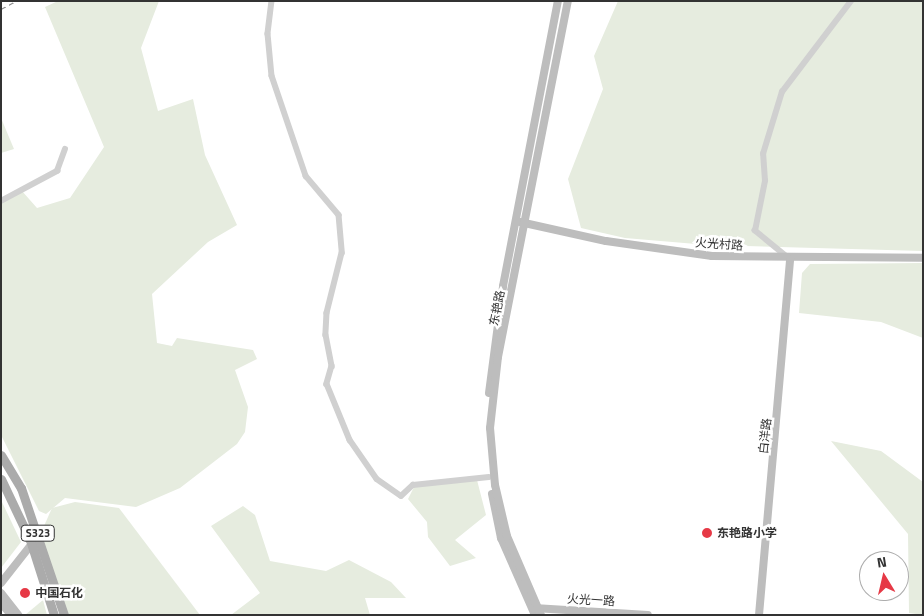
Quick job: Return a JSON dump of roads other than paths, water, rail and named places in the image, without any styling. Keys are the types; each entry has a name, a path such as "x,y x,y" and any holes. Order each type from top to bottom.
{"main road":[{"name":"东艳路","path":"536,611 502,538 489,477 485,429 492,363 516,221 558,1"},
{"name":"东艳路","path":"536,611 507,536 495,485 490,428 525,224 568,1"},
{"name":"火光村路","path":"516,221 656,249 790,259 923,258"},
{"name":"白洋路","path":"759,615 790,259"},
{"name":"S323","path":"1,456 21,488 34,537 64,615"},
{"path":"1,479 34,537 54,615"},
{"path":"1,574 34,537"},
{"path":"1,583 34,537"},
{"path":"1,593 18,615"},
{"path":"1,602 11,615"},
{"name":"火光一路","path":"536,611 648,615"}],"street":[{"path":"272,1 268,34 272,76 306,176 339,215 342,253 327,313 326,335 332,366 327,384 350,440 377,479 401,496 412,485 489,477"},
{"path":"790,259 755,232 765,181 763,154 782,92 851,1"},
{"path":"1,201 57,171 65,149"}],"railway":[{"path":"1,9 16,1"}],"place":[{"name":"东艳路小学","path":"707,533"},
{"name":"中国石化","path":"25,593"}]}
